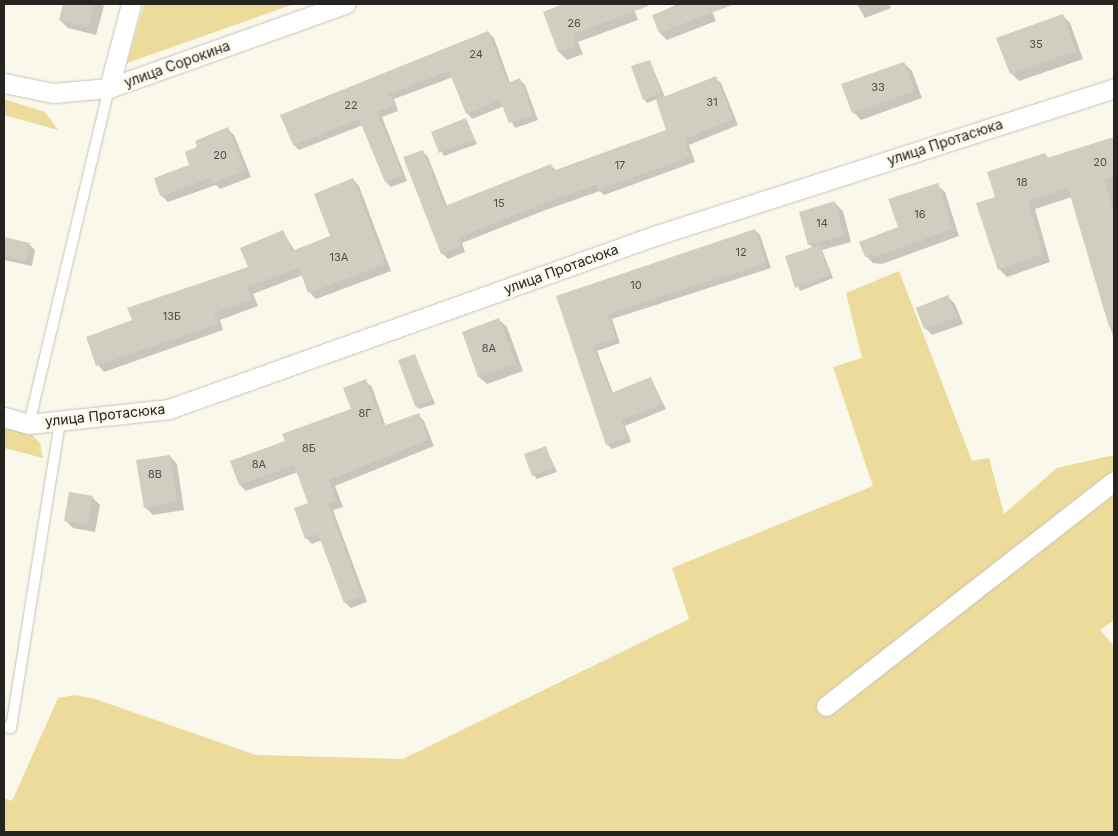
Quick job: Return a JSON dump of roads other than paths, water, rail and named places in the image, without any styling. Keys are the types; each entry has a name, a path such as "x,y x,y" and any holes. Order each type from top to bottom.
{"street":[{"path":"109,88 131,4"},
{"name":"улица Сорокина","path":"4,83 53,93 109,88 344,4"},
{"name":"улица Протасюка","path":"4,417 29,424 169,409 654,236 1114,88"},
{"path":"826,706 1114,481"}],"lane":[{"path":"29,424 109,88"},
{"path":"4,727 11,728 60,420"}]}
